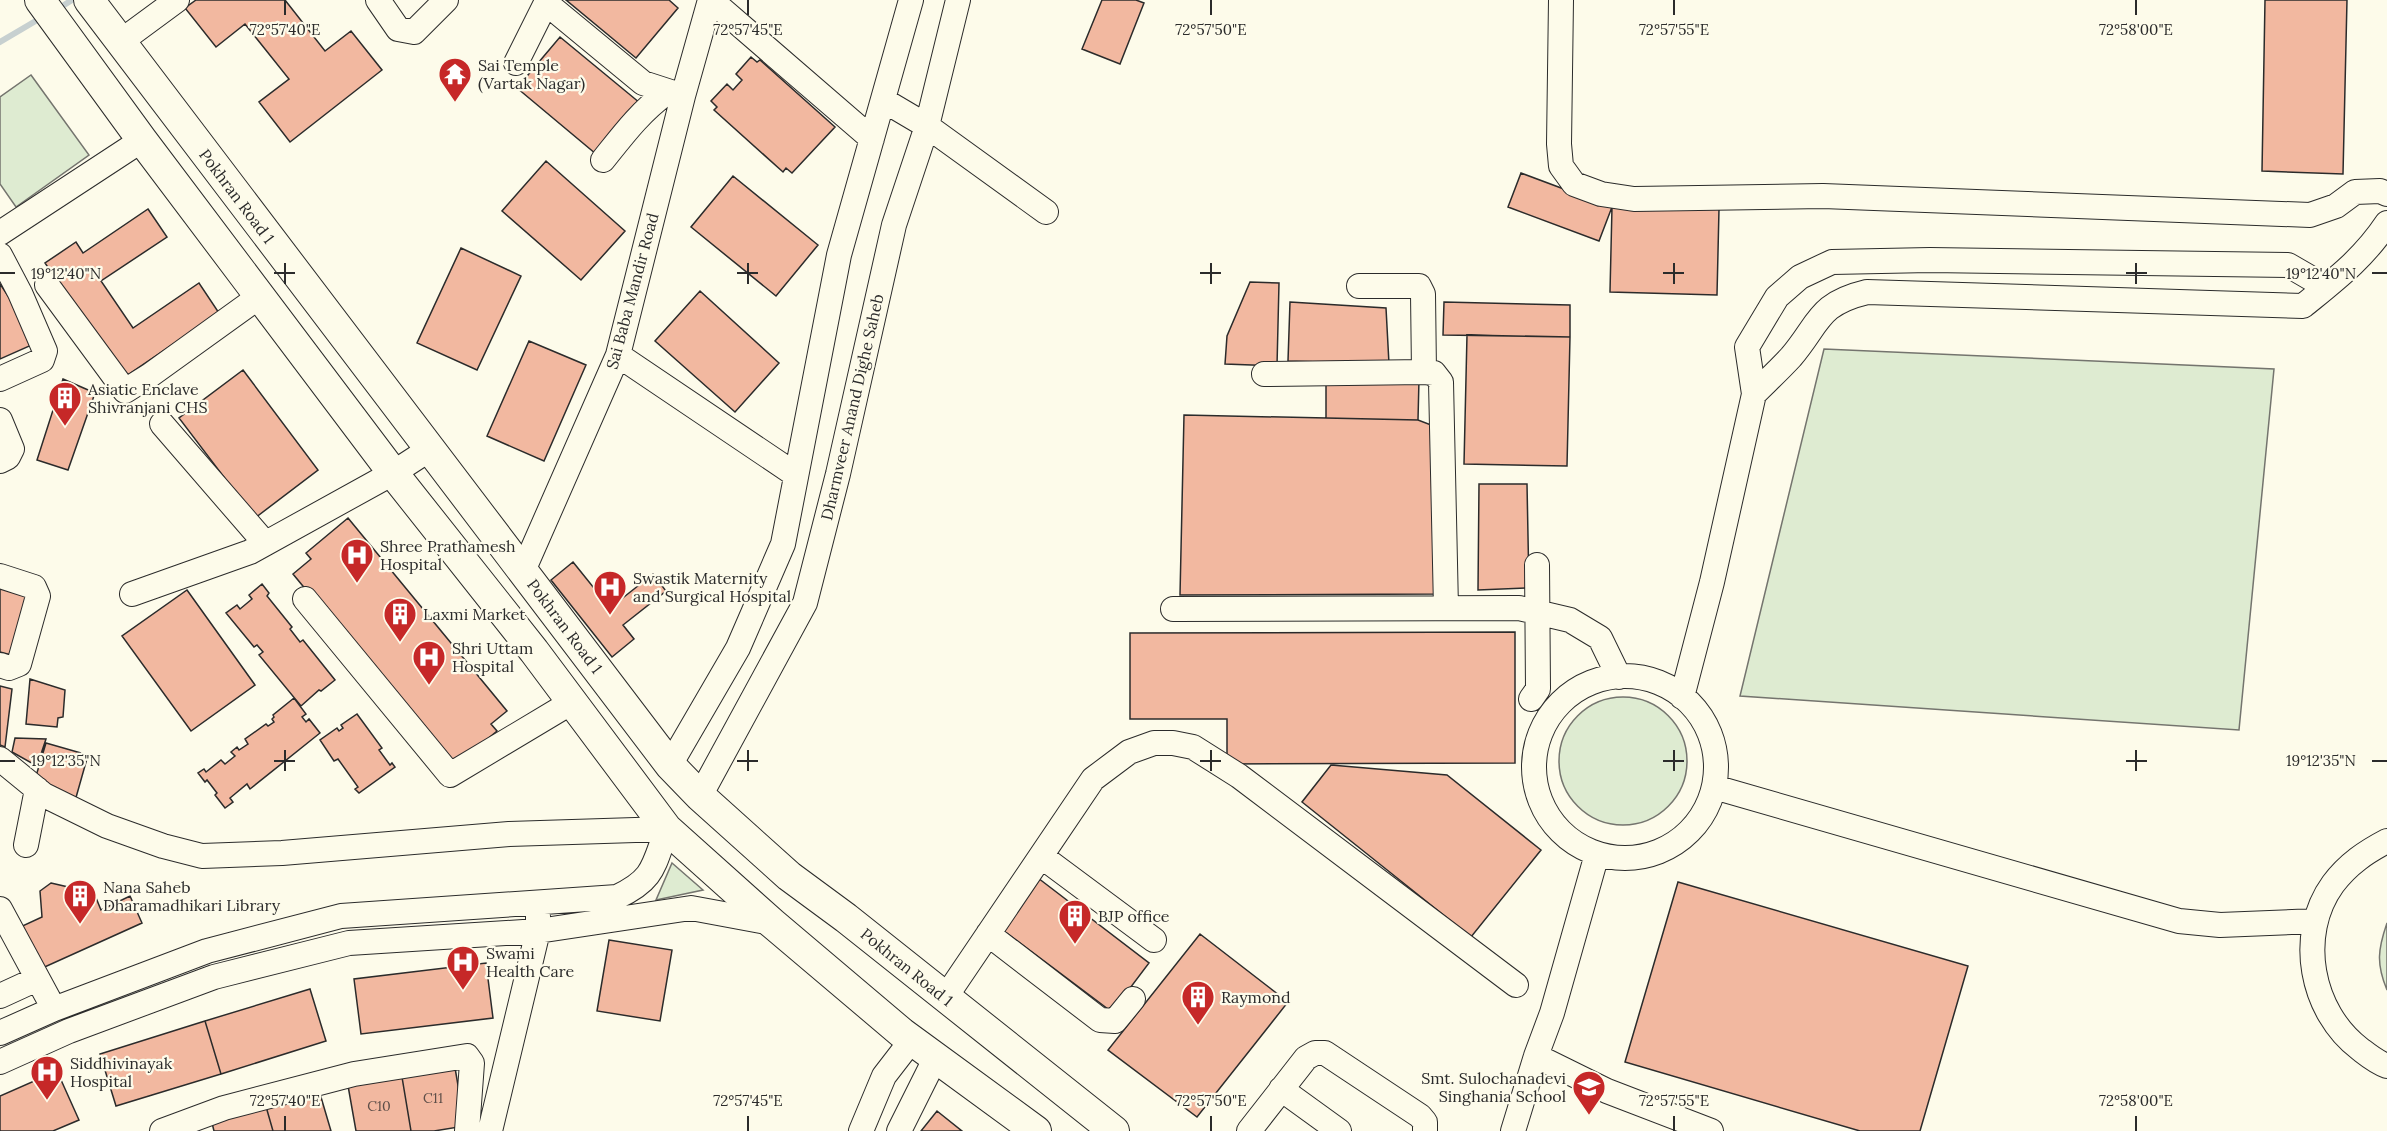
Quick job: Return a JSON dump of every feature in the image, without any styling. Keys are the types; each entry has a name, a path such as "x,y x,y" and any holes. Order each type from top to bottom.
{"main road":[{"path":"40,0 142,140 393,473 572,702 667,829 772,923 906,1037 1036,1131"},
{"name":"Pokhran Road 1","path":"89,0 670,765 700,796 789,876 846,918 1106,1128"}],"street":[{"path":"120,42 177,0"},
{"path":"378,0 399,29 414,32 446,0"},
{"path":"710,0 872,139"},
{"name":"Sai Baba Mandir Road","path":"523,571 618,355 674,94 710,0"},
{"path":"670,765 743,637 783,544 839,255 911,0"},
{"name":"Dharmveer Anand Dighe Saheb","path":"700,796 805,603 838,474 894,225 927,126 958,0"},
{"path":"1561,0 1559,144 1561,166 1574,184 1601,194 1634,199 1823,196 2310,215 2337,206 2355,192 2380,191 2387,194"},
{"path":"516,63 546,2 643,83 674,94"},
{"path":"603,160 632,122 674,94"},
{"path":"883,100 927,126 1046,213"},
{"path":"0,233 142,140"},
{"path":"1754,394 1792,355 1828,308 1846,297 1867,292 2303,306 2371,247 2387,223"},
{"path":"1682,697 1712,582 1754,394 1747,347 1777,297 1800,277 1832,262 1930,260 2288,265 2326,287"},
{"path":"0,379 42,360 45,355 20,293 4,270"},
{"path":"47,285 125,391 260,296"},
{"path":"1359,286 1419,286 1423,294 1424,372"},
{"path":"618,355 796,475"},
{"path":"1264,374 1434,373 1441,382 1446,608"},
{"path":"0,420 12,449 8,457 0,461"},
{"path":"162,424 265,543"},
{"path":"132,594 249,552 393,473 430,449"},
{"path":"1531,699 1538,688 1537,565"},
{"path":"0,576 34,587 38,596 19,664 9,668 0,665"},
{"path":"305,599 450,774 572,702"},
{"path":"1173,609 1519,608 1570,620 1600,638 1619,677"},
{"path":"1619,677 1636,677 1669,686 1704,722 1716,755 1714,787 1701,818 1678,842 1647,856 1631,858 1597,854 1568,838 1546,813 1535,782 1534,765 1541,732 1559,704 1587,685 1619,677"},
{"path":"934,989 988,934 1093,779 1129,752 1154,743 1173,743 1193,747 1239,776 1516,985"},
{"path":"0,759 44,795 106,826 163,846 202,856 282,853 509,834 667,829 648,878 636,888 617,897 342,916 207,951 54,1009 0,1034"},
{"path":"1714,787 2179,921 2220,925 2316,921"},
{"path":"26,845 37,789"},
{"path":"2387,841 2361,855 2333,884 2316,921 2312,962 2322,1002 2344,1037 2377,1063 2387,1066"},
{"path":"1513,1131 1552,1013 1597,854"},
{"path":"1041,856 1154,940"},
{"path":"490,1131 538,931 539,903"},
{"path":"0,1062 69,1031 214,977 350,943 538,931 691,908 772,923"},
{"path":"0,909 54,1009"},
{"path":"988,934 1100,1020 1115,1022 1133,999"},
{"path":"0,996 37,979"},
{"path":"861,1131 884,1076 906,1037"},
{"path":"1249,1131 1306,1058 1315,1053 1325,1053 1420,1116 1425,1122 1425,1131"},
{"path":"162,1131 224,1108 354,1074 467,1056 472,1063 467,1131"},
{"path":"1536,1056 1607,1091 1712,1131"},
{"path":"899,1131 935,1059"},
{"path":"1281,1089 1340,1131"}],"green space":[{"path":"31,75 89,155 16,207 0,184 0,97"},
{"path":"1824,349 2274,369 2239,730 1740,696"},
{"path":"1623,697 1647,702 1668,716 1682,737 1687,761 1682,785 1668,806 1647,820 1623,825 1599,820 1578,806 1564,785 1559,761 1564,737 1578,716 1599,702"},
{"path":"672,863 703,890 656,900"},
{"path":"2387,923 2387,990 2381,972 2380,956"}],"building":[{"path":"196,0 285,0 325,51 351,31 382,70 290,142 259,102 289,79 245,24 216,47 185,8"},
{"path":"566,0 669,0 678,8 636,58"},
{"path":"1102,0 1136,0 1144,3 1120,64 1082,49"},
{"path":"2265,0 2347,0 2343,174 2262,171"},
{"path":"560,37 640,103 596,154 517,88"},
{"path":"751,57 757,62 760,60 835,127 792,173 786,168 783,172 714,110 717,107 711,101 727,84 733,90 742,80 736,74"},
{"path":"546,161 625,231 581,280 502,211"},
{"path":"1521,173 1612,207 1599,241 1508,207"},
{"path":"733,176 818,245 776,296 691,227"},
{"path":"1612,207 1719,209 1717,295 1610,292"},
{"path":"148,209 167,237 101,281 133,328 199,283 219,313 123,378 45,263 76,242 83,253"},
{"path":"461,248 521,276 477,370 417,343"},
{"path":"1250,282 1279,283 1277,366 1225,364 1227,336"},
{"path":"0,284 16,308 34,344 0,359"},
{"path":"700,291 779,363 735,412 655,341"},
{"path":"1290,302 1386,308 1389,364 1288,361"},
{"path":"1444,302 1570,305 1570,337 1443,335"},
{"path":"1467,335 1570,337 1567,466 1464,464"},
{"path":"529,341 586,365 544,461 487,436"},
{"path":"243,370 318,470 255,518 179,418"},
{"path":"1326,377 1419,379 1418,420 1326,418"},
{"name":"Asiatic Enclave Shivranjani CHS","path":"63,379 95,393 68,470 37,460"},
{"path":"1184,415 1418,420 1439,428 1437,594 1180,595"},
{"path":"1479,484 1527,484 1529,588 1478,590"},
{"name":"Laxmi Market","path":"348,518 507,711 491,724 497,731 453,768 293,574 311,559 306,553"},
{"path":"573,562 610,608 653,574 666,591 623,625 634,639 612,657 551,580"},
{"path":"0,582 33,592 15,656 0,652"},
{"path":"262,584 269,593 267,596 292,627 290,629 300,642 303,640 335,680 301,706 259,655 263,652 257,645 254,647 226,613 237,605 240,609 252,599 249,595"},
{"path":"187,590 255,685 191,731 122,636"},
{"path":"1515,632 1515,763 1227,764 1227,719 1130,719 1130,633"},
{"path":"30,679 65,690 63,717 58,718 57,727 26,724"},
{"path":"0,686 12,689 5,747 0,745"},
{"path":"294,698 306,714 302,717 306,722 309,719 320,733 250,789 247,784 230,798 233,802 225,808 207,780 205,782 198,773 204,769 206,772 221,760 225,764 235,756 231,752 237,747 239,750 248,744 245,739 266,724 268,726 274,722 273,715"},
{"path":"357,714 382,748 379,750 390,765 392,763 395,767 359,793 355,789 358,787 338,759 334,761 320,740 337,728 339,731 343,728 341,725"},
{"path":"15,738 46,739 37,766 12,752"},
{"path":"46,743 88,755 75,801 36,776"},
{"path":"1331,765 1447,775 1541,850 1471,937 1302,802"},
{"name":"BJP office","path":"1038,878 1149,963 1112,1012 1000,928"},
{"path":"1678,882 1968,966 1920,1131 1860,1131 1625,1062"},
{"name":"Nana Saheb Dharamadhikari Library","path":"51,883 94,893 101,910 130,896 142,923 38,970 18,928 42,917 40,891"},
{"name":"Raymond","path":"1200,934 1288,1002 1197,1117 1108,1050"},
{"path":"609,940 672,950 660,1021 597,1011"},
{"path":"486,963 493,1018 361,1034 354,979"},
{"path":"310,989 326,1041 221,1074 205,1021"},
{"path":"205,1021 221,1074 116,1106 100,1054"},
{"path":"454,1062 465,1126 434,1131 411,1131 401,1071"},
{"path":"57,1071 79,1120 53,1131 0,1131 0,1096"},
{"path":"401,1071 411,1131 356,1131 347,1080"},
{"path":"318,1087 331,1131 273,1131 265,1103"},
{"path":"265,1103 273,1131 214,1131 211,1119"},
{"path":"937,1111 962,1131 921,1131"}],"waterway":[{"path":"61,7 72,0"},
{"path":"0,42 39,19"}],"place":[{"name":"Sai Temple (Vartak Nagar)","path":"455,103"},
{"name":"Asiatic Enclave Shivranjani CHS","path":"65,427"},
{"name":"Shree Prathamesh Hospital","path":"357,584"},
{"name":"Swastik Maternity and Surgical Hospital","path":"610,616"},
{"name":"Laxmi Market","path":"400,643"},
{"name":"Shri Uttam Hospital","path":"429,686"},
{"name":"Nana Saheb Dharamadhikari Library","path":"80,925"},
{"name":"BJP office","path":"1075,945"},
{"name":"Swami Health Care","path":"463,991"},
{"name":"Raymond","path":"1198,1026"},
{"name":"Siddhivinayak Hospital","path":"47,1101"},
{"name":"Smt. Sulochanadevi Singhania School","path":"1589,1116"}]}
